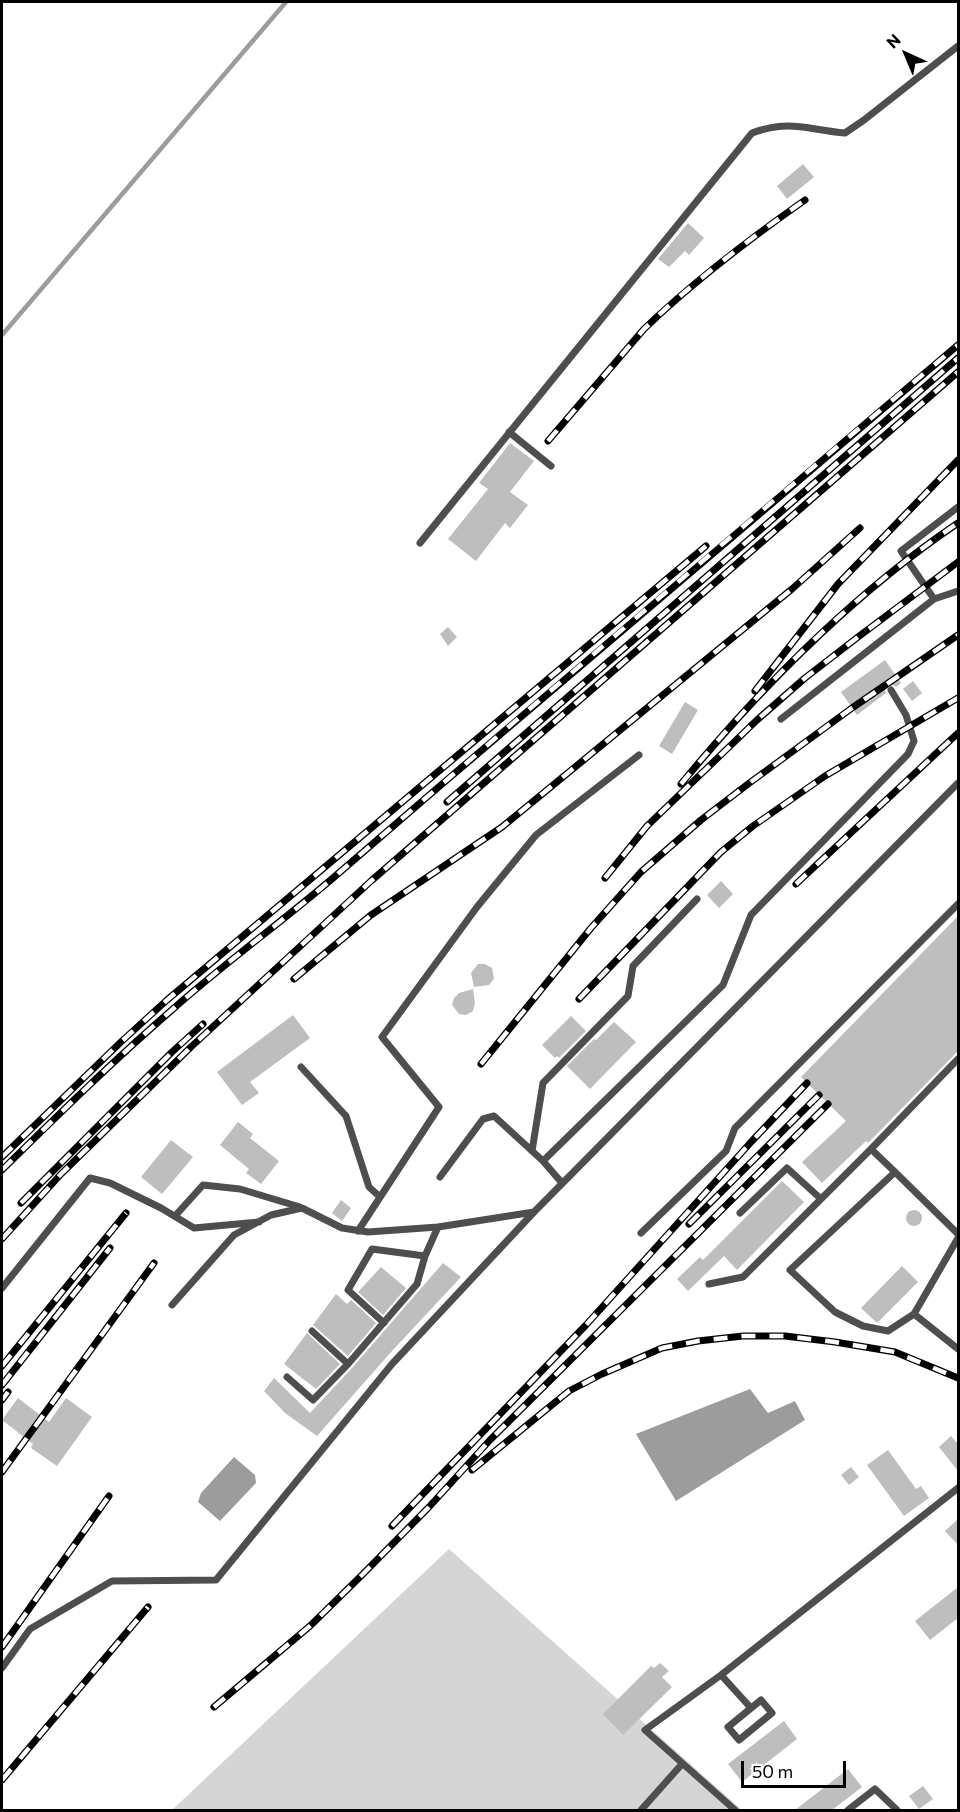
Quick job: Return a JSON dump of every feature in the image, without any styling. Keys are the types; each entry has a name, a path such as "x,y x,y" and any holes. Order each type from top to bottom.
{"lane":[{"path":"420,543 752,133 771,126 797,125 845,133 958,46"},
{"path":"509,432 551,466"},
{"path":"934,599 901,551 958,507"},
{"path":"781,719 934,599 958,591"},
{"path":"543,1161 723,985 751,915 908,754 914,741 906,715 891,690"},
{"path":"358,1230 440,1107 382,1036 477,907 536,835 639,755"},
{"path":"2,1668 30,1629 112,1581 216,1580 392,1364 562,1183 958,783"},
{"path":"532,1150 543,1083 628,996 633,966 697,899"},
{"path":"641,1233 726,1151 735,1128 958,904"},
{"path":"709,1284 743,1277 872,1149 958,1059"},
{"path":"301,1067 346,1116 369,1187 380,1197"},
{"path":"440,1177 483,1119 494,1116 532,1150 562,1183"},
{"path":"872,1149 895,1172 958,1236 914,1314 888,1331 863,1326 836,1312 790,1270 895,1172"},
{"path":"740,1213 787,1168 821,1199"},
{"path":"2,1288 90,1178 110,1183 194,1228 259,1222"},
{"path":"175,1216 203,1185 240,1189 302,1208 342,1228 368,1232 438,1227 534,1212"},
{"path":"172,1305 234,1235 271,1215 302,1208"},
{"path":"287,1377 313,1400 348,1364 417,1284 425,1256 438,1227"},
{"path":"384,1323 348,1290 372,1249 425,1256"},
{"path":"914,1314 958,1349"},
{"path":"312,1330 348,1364"},
{"path":"735,1810 645,1730 721,1676 957,1490"},
{"path":"721,1676 751,1708"},
{"path":"761,1700 772,1713 739,1740 728,1727 751,1708 761,1700"},
{"path":"641,1810 682,1764"},
{"path":"848,1810 875,1789 897,1810"}],"shaded area":[{"path":"750,1389 768,1413 795,1401 805,1420 676,1501 636,1434"},
{"path":"234,1457 255,1475 256,1483 220,1521 198,1502 201,1493"},
{"path":"449,1549 742,1810 172,1810"}],"building":[{"path":"803,164 814,177 787,199 777,186"},
{"path":"688,223 704,238 689,255 685,251 669,267 658,259"},
{"path":"510,443 534,461 510,492 528,505 510,528 505,523 476,561 448,539 488,489 479,483"},
{"path":"448,627 457,637 448,646 440,634"},
{"path":"885,660 901,683 896,687 891,684 888,686 886,693 857,715 841,692"},
{"path":"913,681 922,693 912,701 903,689"},
{"path":"685,702 698,710 672,754 659,746"},
{"path":"721,881 733,894 719,908 707,895"},
{"path":"958,916 958,1051 868,1143 866,1141 822,1183 802,1162 846,1121 801,1077"},
{"path":"478,964 485,964 492,968 494,979 489,985 474,987 471,973"},
{"path":"473,989 475,1003 473,1011 466,1015 459,1014 452,1005 454,998 459,993"},
{"path":"293,1015 310,1038 250,1082 259,1093 242,1105 217,1072"},
{"path":"571,1016 586,1031 559,1058 557,1056 555,1058 542,1045"},
{"path":"614,1022 636,1042 590,1089 567,1066"},
{"path":"238,1122 253,1134 250,1138 279,1161 261,1184 246,1173 249,1169 220,1145"},
{"path":"171,1140 193,1157 162,1194 141,1177"},
{"path":"782,1181 804,1202 737,1270 724,1256 688,1291 677,1279 700,1257 703,1260"},
{"path":"341,1200 351,1208 342,1221 332,1213"},
{"path":"911,1210 917,1210 922,1218 920,1224 911,1226 906,1221 906,1215"},
{"path":"443,1263 461,1277 317,1436 285,1413 264,1391 274,1378 310,1413"},
{"path":"902,1266 918,1282 877,1323 861,1308"},
{"path":"381,1267 406,1288 383,1315 358,1292"},
{"path":"336,1294 347,1304 351,1300 376,1323 348,1356 313,1325"},
{"path":"307,1333 340,1364 316,1389 284,1364"},
{"path":"18,1398 49,1422 66,1398 92,1417 57,1466 31,1448 33,1444 2,1420"},
{"path":"951,1436 958,1444 958,1471 939,1447"},
{"path":"888,1450 916,1489 921,1486 929,1498 904,1516 867,1465"},
{"path":"851,1467 859,1477 849,1485 841,1475"},
{"path":"958,1519 958,1545 945,1531"},
{"path":"958,1587 958,1618 930,1640 915,1621"},
{"path":"660,1663 669,1671 662,1677 672,1687 623,1735 603,1714 651,1666 654,1668"},
{"path":"784,1721 797,1739 742,1782 728,1764"},
{"path":"848,1769 862,1787 832,1810 795,1810"},
{"path":"923,1786 933,1799 919,1809 909,1796"}],"waterway":[{"path":"2,335 286,2"}],"railway":[{"path":"548,441 644,329 682,294 805,200"},
{"path":"2,1170 65,1108 193,991 320,889 958,345"},
{"path":"447,802 958,358"},
{"path":"2,1239 61,1174 192,1046 371,881 958,372"},
{"path":"755,691 838,584 958,460"},
{"path":"681,784 744,712 810,643 882,580 958,523"},
{"path":"294,979 371,915 502,827 792,589 860,528"},
{"path":"2,1157 167,1000 706,546"},
{"path":"605,878 647,826 757,720 805,678 958,562"},
{"path":"481,1064 591,928 641,872 701,820 748,784 852,708 958,635"},
{"path":"579,999 721,852 753,826 825,776 958,698"},
{"path":"796,884 958,733"},
{"path":"21,1203 203,1024"},
{"path":"392,1526 586,1325 807,1083"},
{"path":"689,1224 819,1095"},
{"path":"214,1707 310,1626 362,1575 429,1507 490,1440 828,1104"},
{"path":"2,1366 126,1213"},
{"path":"2,1385 110,1248"},
{"path":"2,1472 154,1263"},
{"path":"472,1470 569,1391 662,1348 698,1341 743,1336 785,1336 835,1342 895,1352 958,1378"},
{"path":"2,1400 8,1392"},
{"path":"2,1647 109,1496"},
{"path":"2,1780 148,1607"}]}
